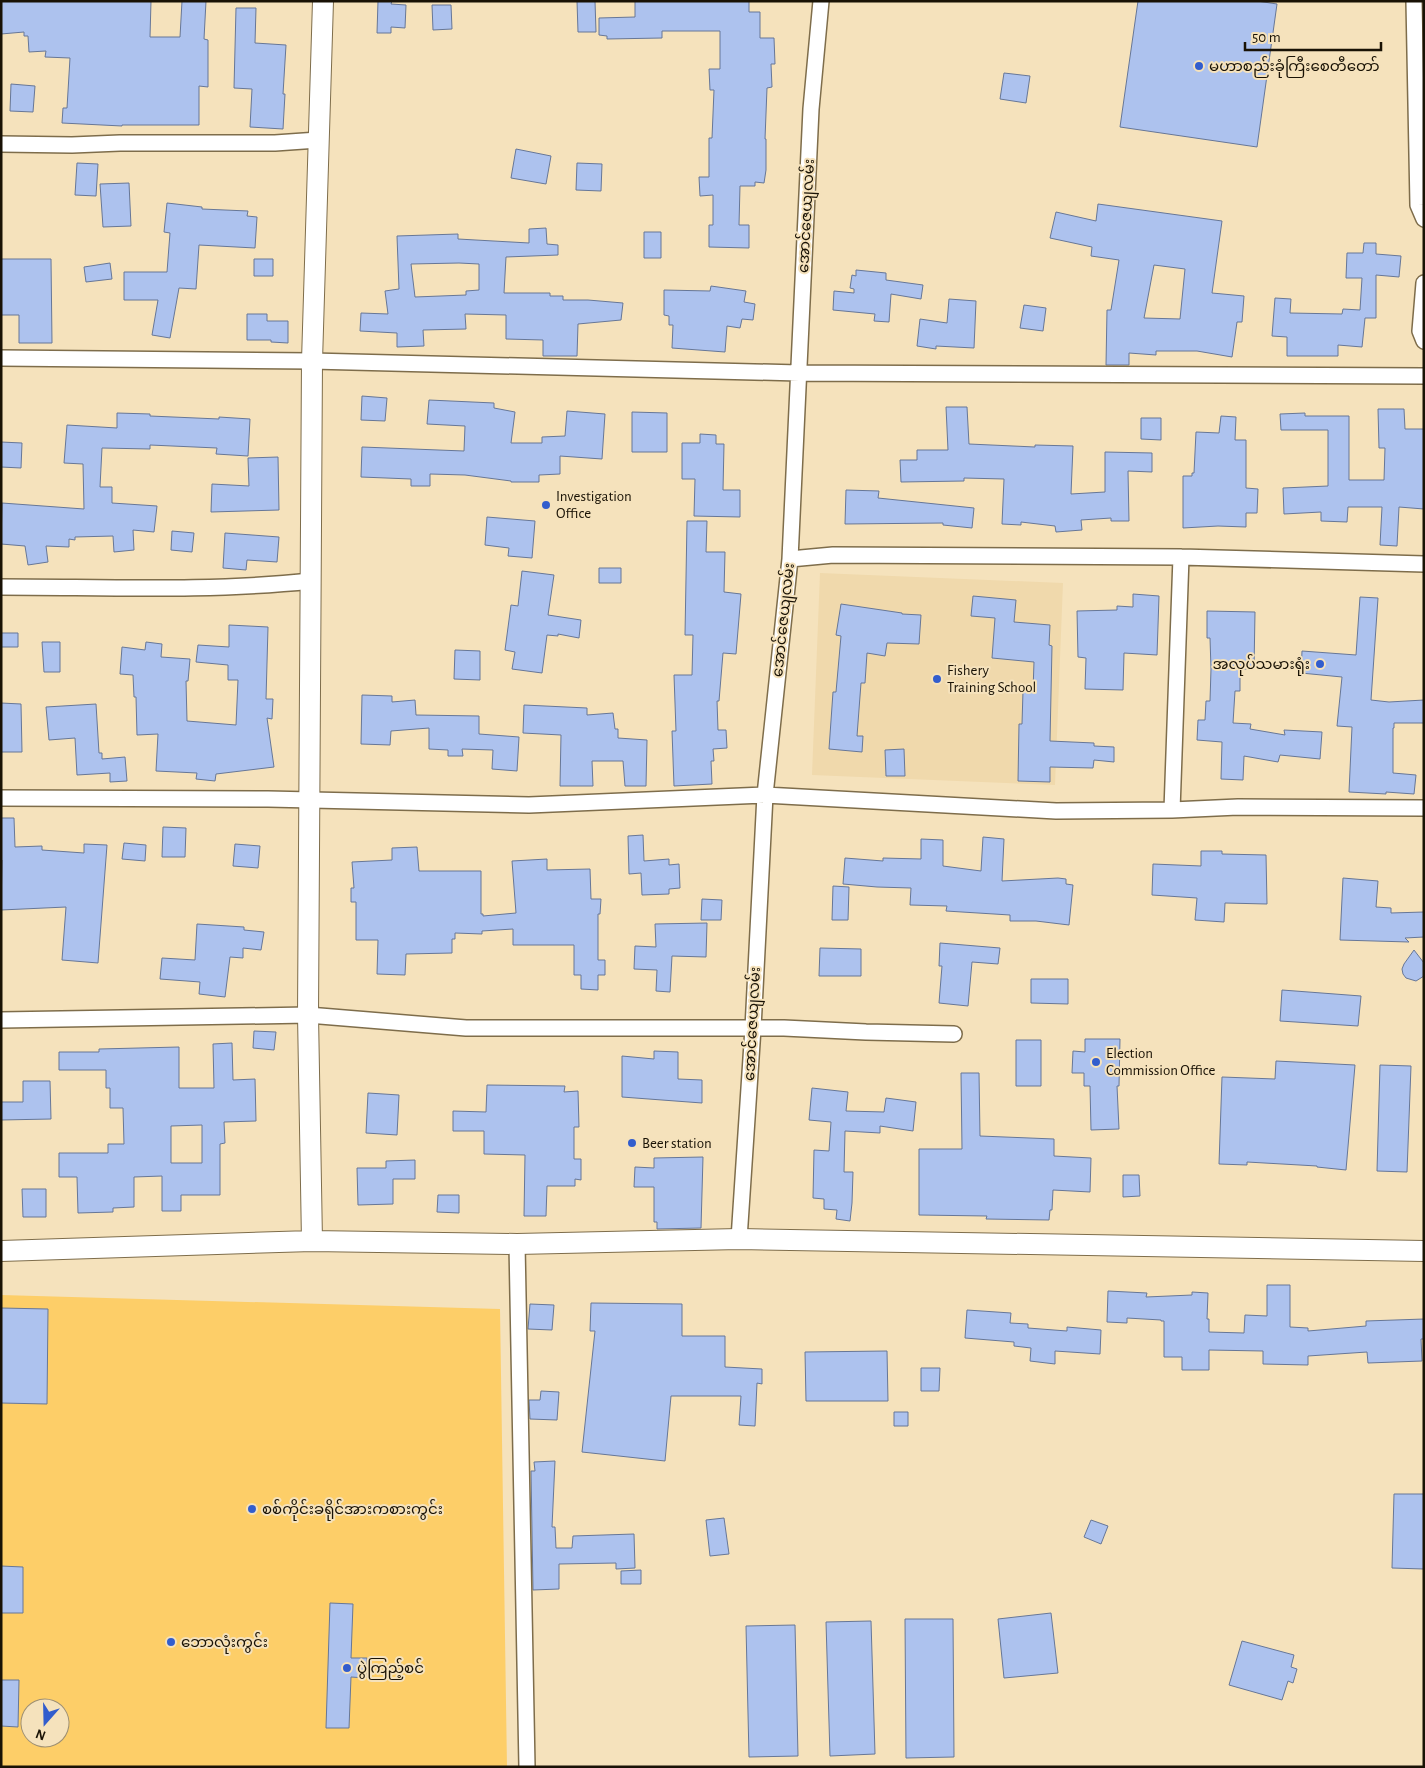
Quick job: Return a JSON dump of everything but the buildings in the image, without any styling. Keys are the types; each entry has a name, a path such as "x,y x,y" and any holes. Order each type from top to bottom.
{"street":[{"path":"312,1241 308,1015 312,361 323,1"},
{"name":"အောင်ဇေယျလမ်း","path":"739,1239 753,1028 765,795 790,558 811,109 821,1"},
{"path":"1414,1 1418,205 1424,219"},
{"path":"1,144 249,144 318,140"},
{"path":"1424,283 1420,331 1424,341"},
{"path":"1,358 312,361 799,373 1424,376"},
{"path":"790,558 833,555 1181,556 1424,564"},
{"path":"1172,810 1181,556"},
{"path":"1,587 266,586 312,581"},
{"path":"1,798 309,800 529,805 765,795 1056,811 1172,810 1238,807 1424,808"},
{"path":"1,1020 308,1015 466,1028 753,1028 954,1034"},
{"path":"1,1252 312,1241 517,1244 739,1239 1424,1251"},
{"path":"517,1244 527,1767"}],"shaded area":[{"name":"Fishery Training School","path":"820,573 1063,583 1055,785 812,775"},
{"name":"စစ်ကိုင်းခရိုင်အားကစားကွင်း","path":"1,1295 500,1309 507,1767 1,1767"}],"place":[{"name":"မဟာစည်းခုံကြီးစေတီတော်","path":"1199,66"},
{"name":"Investigation Office","path":"546,505"},
{"name":"အလုပ်သမားရုံး","path":"1320,664"},
{"name":"Fishery Training School","path":"937,679"},
{"name":"Election Commission Office","path":"1096,1062"},
{"name":"Beer station","path":"632,1143"},
{"name":"စစ်ကိုင်းခရိုင်အားကစားကွင်း","path":"252,1509"},
{"name":"ဘောလုံးကွင်း","path":"171,1642"},
{"name":"ပွဲကြည့်စင်","path":"347,1668"}]}
